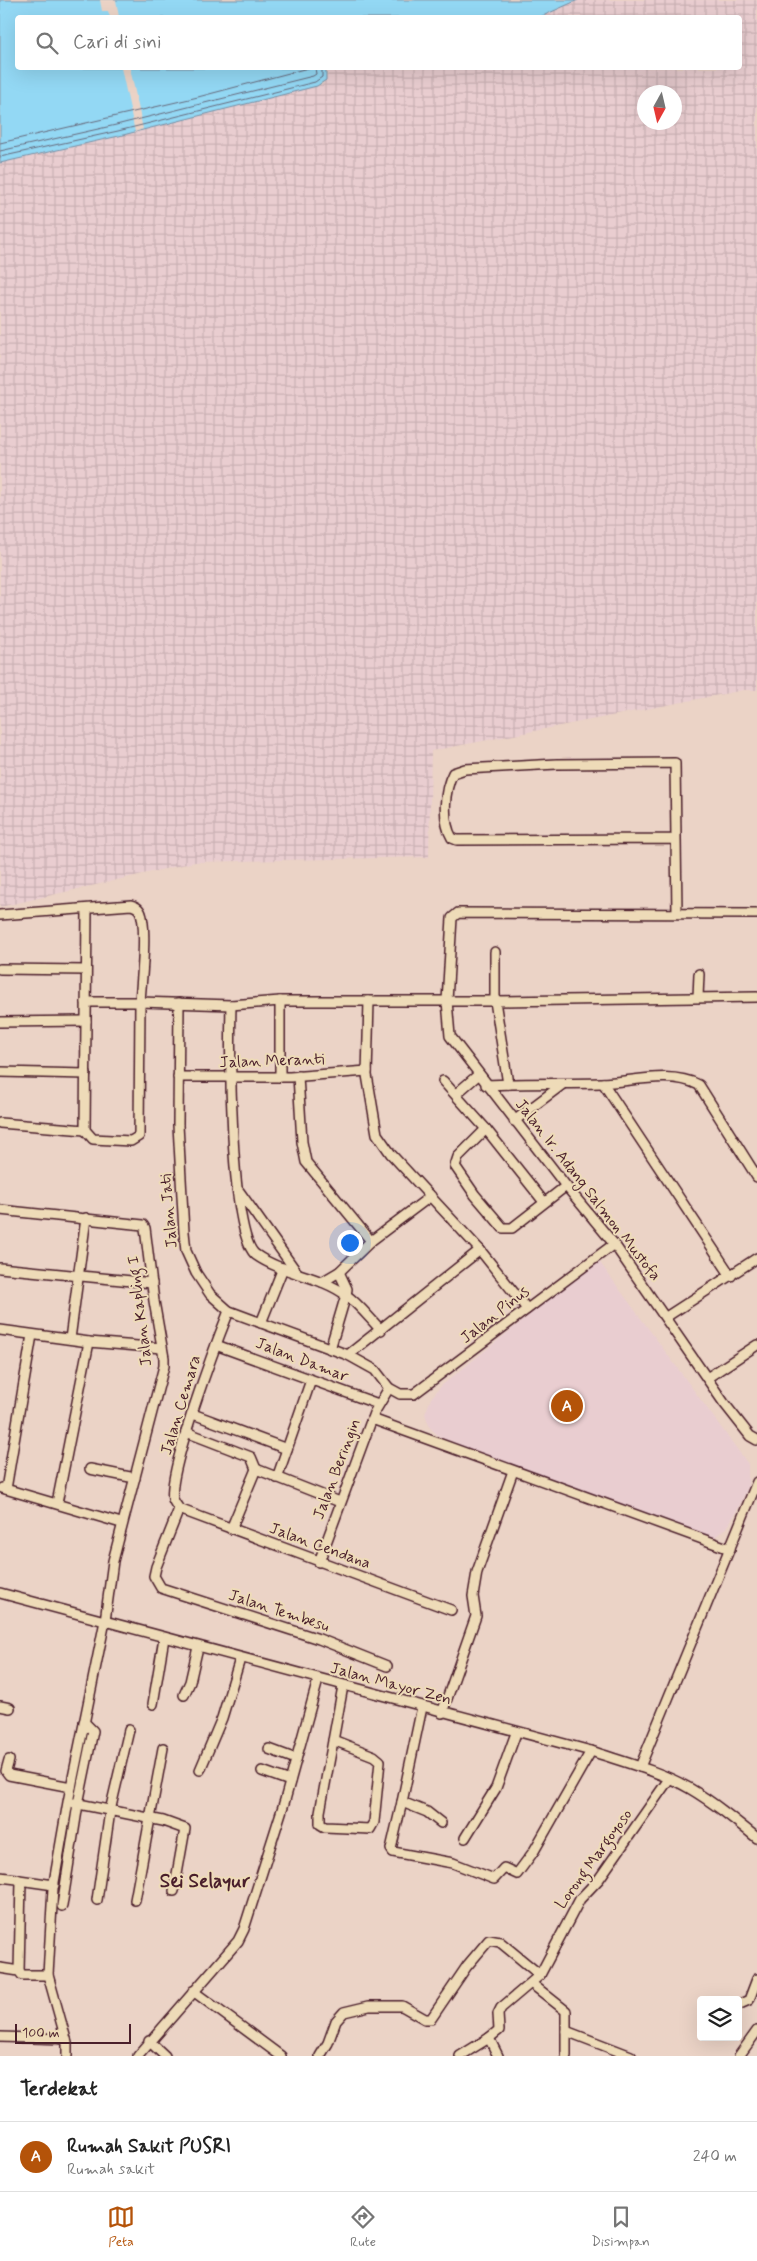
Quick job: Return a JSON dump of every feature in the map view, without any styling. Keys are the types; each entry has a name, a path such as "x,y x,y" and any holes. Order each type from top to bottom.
{"street":[{"path":"676,839 457,840 452,838 448,832 446,815 448,782 453,773 465,769 557,764 674,763 676,839 677,913"},
{"path":"0,914 131,905 140,910 142,918 143,958 140,1002 139,1136 131,1140 94,1139 85,1130 0,1123"},
{"path":"85,1130 86,909"},
{"name":"Jalan Ir. Adang Salmon Mustofa","path":"757,914 458,913 452,918 447,1001 450,1036 514,1121 614,1244 707,1378 750,1436 757,1440"},
{"path":"495,952 495,1001 508,1084"},
{"path":"0,969 86,970"},
{"path":"698,997 699,974"},
{"path":"86,1002 231,1005 280,1002 757,997"},
{"path":"369,1001 367,1071 377,1134 391,1154 480,1250 527,1309"},
{"path":"280,1002 280,1077"},
{"name":"Jalan Jati","path":"179,1003 178,1125 186,1251 210,1294 229,1311 348,1355 374,1370 389,1388"},
{"path":"231,1005 229,1077 238,1189 245,1239 255,1255 299,1275 322,1282 346,1295 381,1330"},
{"path":"0,1022 86,1021"},
{"name":"Jalan Meranti","path":"178,1078 280,1077 367,1071"},
{"path":"0,1072 86,1074"},
{"path":"456,1094 478,1075"},
{"path":"298,1076 302,1142 306,1162 371,1241"},
{"path":"486,1085 603,1083 676,1078 689,1080 699,1085 757,1177"},
{"path":"443,1080 486,1129 544,1202"},
{"path":"603,1083 731,1276"},
{"path":"514,1121 563,1084"},
{"path":"486,1129 472,1140 455,1166 475,1195 503,1228 508,1229 566,1186"},
{"path":"238,1189 299,1275"},
{"path":"322,1282 338,1272 371,1241 431,1196"},
{"name":"Jalan Kapling I","path":"0,1210 143,1225 145,1228 164,1366 135,1478 121,1523 113,1561 105,1621 68,1802 54,1885 48,1975 66,2039 68,2056"},
{"path":"70,1339 86,1218"},
{"name":"Jalan Pinus","path":"389,1388 400,1394 414,1394 426,1387 614,1244"},
{"path":"348,1355 480,1250"},
{"path":"666,1317 757,1258"},
{"path":"0,1268 152,1283"},
{"path":"261,1323 282,1268"},
{"path":"330,1349 347,1289 338,1272"},
{"name":"Jalan Cemara","path":"179,1509 173,1498 176,1474 186,1432 229,1311"},
{"path":"0,1330 89,1342 162,1348"},
{"path":"32,1335 3,1488 121,1523"},
{"path":"57,1503 89,1342"},
{"name":"Jalan Damar","path":"216,1345 378,1404"},
{"path":"707,1378 757,1345"},
{"path":"277,1478 311,1380"},
{"name":"Jalan Beringin","path":"319,1562 378,1404 389,1388"},
{"path":"193,1414 287,1449"},
{"path":"372,1419 730,1549"},
{"path":"186,1432 251,1457 256,1469 340,1502"},
{"path":"90,1469 135,1478"},
{"path":"232,1529 256,1469"},
{"path":"442,1713 476,1616 473,1596 477,1572 513,1471"},
{"path":"640,1767 757,1482"},
{"name":"Jalan Cendana","path":"179,1509 451,1610"},
{"name":"Jalan Tembesu","path":"179,1509 156,1567 154,1576 161,1588 319,1639 387,1666"},
{"name":"Jalan Mayor Zen","path":"0,1594 516,1733 591,1751 669,1779 719,1808 757,1838"},
{"path":"153,1704 164,1638"},
{"path":"184,1695 190,1682 198,1647"},
{"path":"200,1770 222,1718 240,1658"},
{"path":"138,2056 149,2041 238,1941 244,1930 290,1781 318,1680"},
{"path":"333,1740 374,1756 380,1761 374,1822 370,1829 325,1827 320,1824 320,1812 333,1740 343,1686"},
{"path":"0,1706 10,1708"},
{"path":"422,1707 391,1849 393,1852 452,1863 494,1879 504,1868 517,1874 534,1851 591,1751"},
{"path":"62,1906 78,1804 93,1731 84,1722"},
{"path":"97,1900 110,1811 129,1730"},
{"path":"465,1838 496,1788 516,1733"},
{"path":"135,1900 148,1818 163,1748"},
{"path":"269,1749 296,1758"},
{"path":"9,1760 6,1771 9,1775 71,1787"},
{"path":"262,1771 290,1781"},
{"name":"Lorong Margoyoso","path":"489,2038 499,2030 498,2014 501,2008 532,1984 540,1975 580,1899 599,1879 669,1779"},
{"path":"68,1802 148,1818 185,1829 174,1891"},
{"path":"402,1802 427,1812 441,1822"},
{"path":"0,1877 54,1885"},
{"path":"19,1880 19,1972"},
{"path":"320,2056 328,2043 336,2021 344,2012 369,2006 402,2006 431,2019 467,1966 489,1940 500,1942 540,1975"},
{"path":"0,1968 19,1972 22,1975 48,1975"},
{"path":"742,2003 749,2000 757,1979"},
{"path":"532,1984 564,2009 567,2016 566,2056"},
{"path":"193,1991 281,2056"},
{"path":"566,2031 631,2056"},
{"path":"739,2056 757,2032"},
{"path":"0,2037 66,2039"},
{"path":"460,2056 489,2038 498,2056"},
{"path":"149,2041 165,2056"}],"shaded area":[{"path":"578,0 757,0 757,690 744,690 431,751 429,857 195,862 0,907 0,163 119,136 323,84 328,74 327,70 742,70 742,15 543,15"},
{"path":"598,1260 748,1464 748,1487 741,1503 728,1526 714,1538 657,1520 441,1438 430,1428 425,1414 431,1398 441,1386"}],"water":[{"path":"0,0 578,0 545,15 15,15 15,70 326,70 326,80 317,86 119,136 0,163"}],"pier":[{"path":"100,0 116,0 119,15 109,15 108,11 102,11"},
{"path":"121,70 130,70 143,129 135,132"}],"place":[{"name":"Rumah Sakit PUSRI","path":"567,1406"}],"district":[{"name":"Sei Selayur","path":"205,1881"}]}
